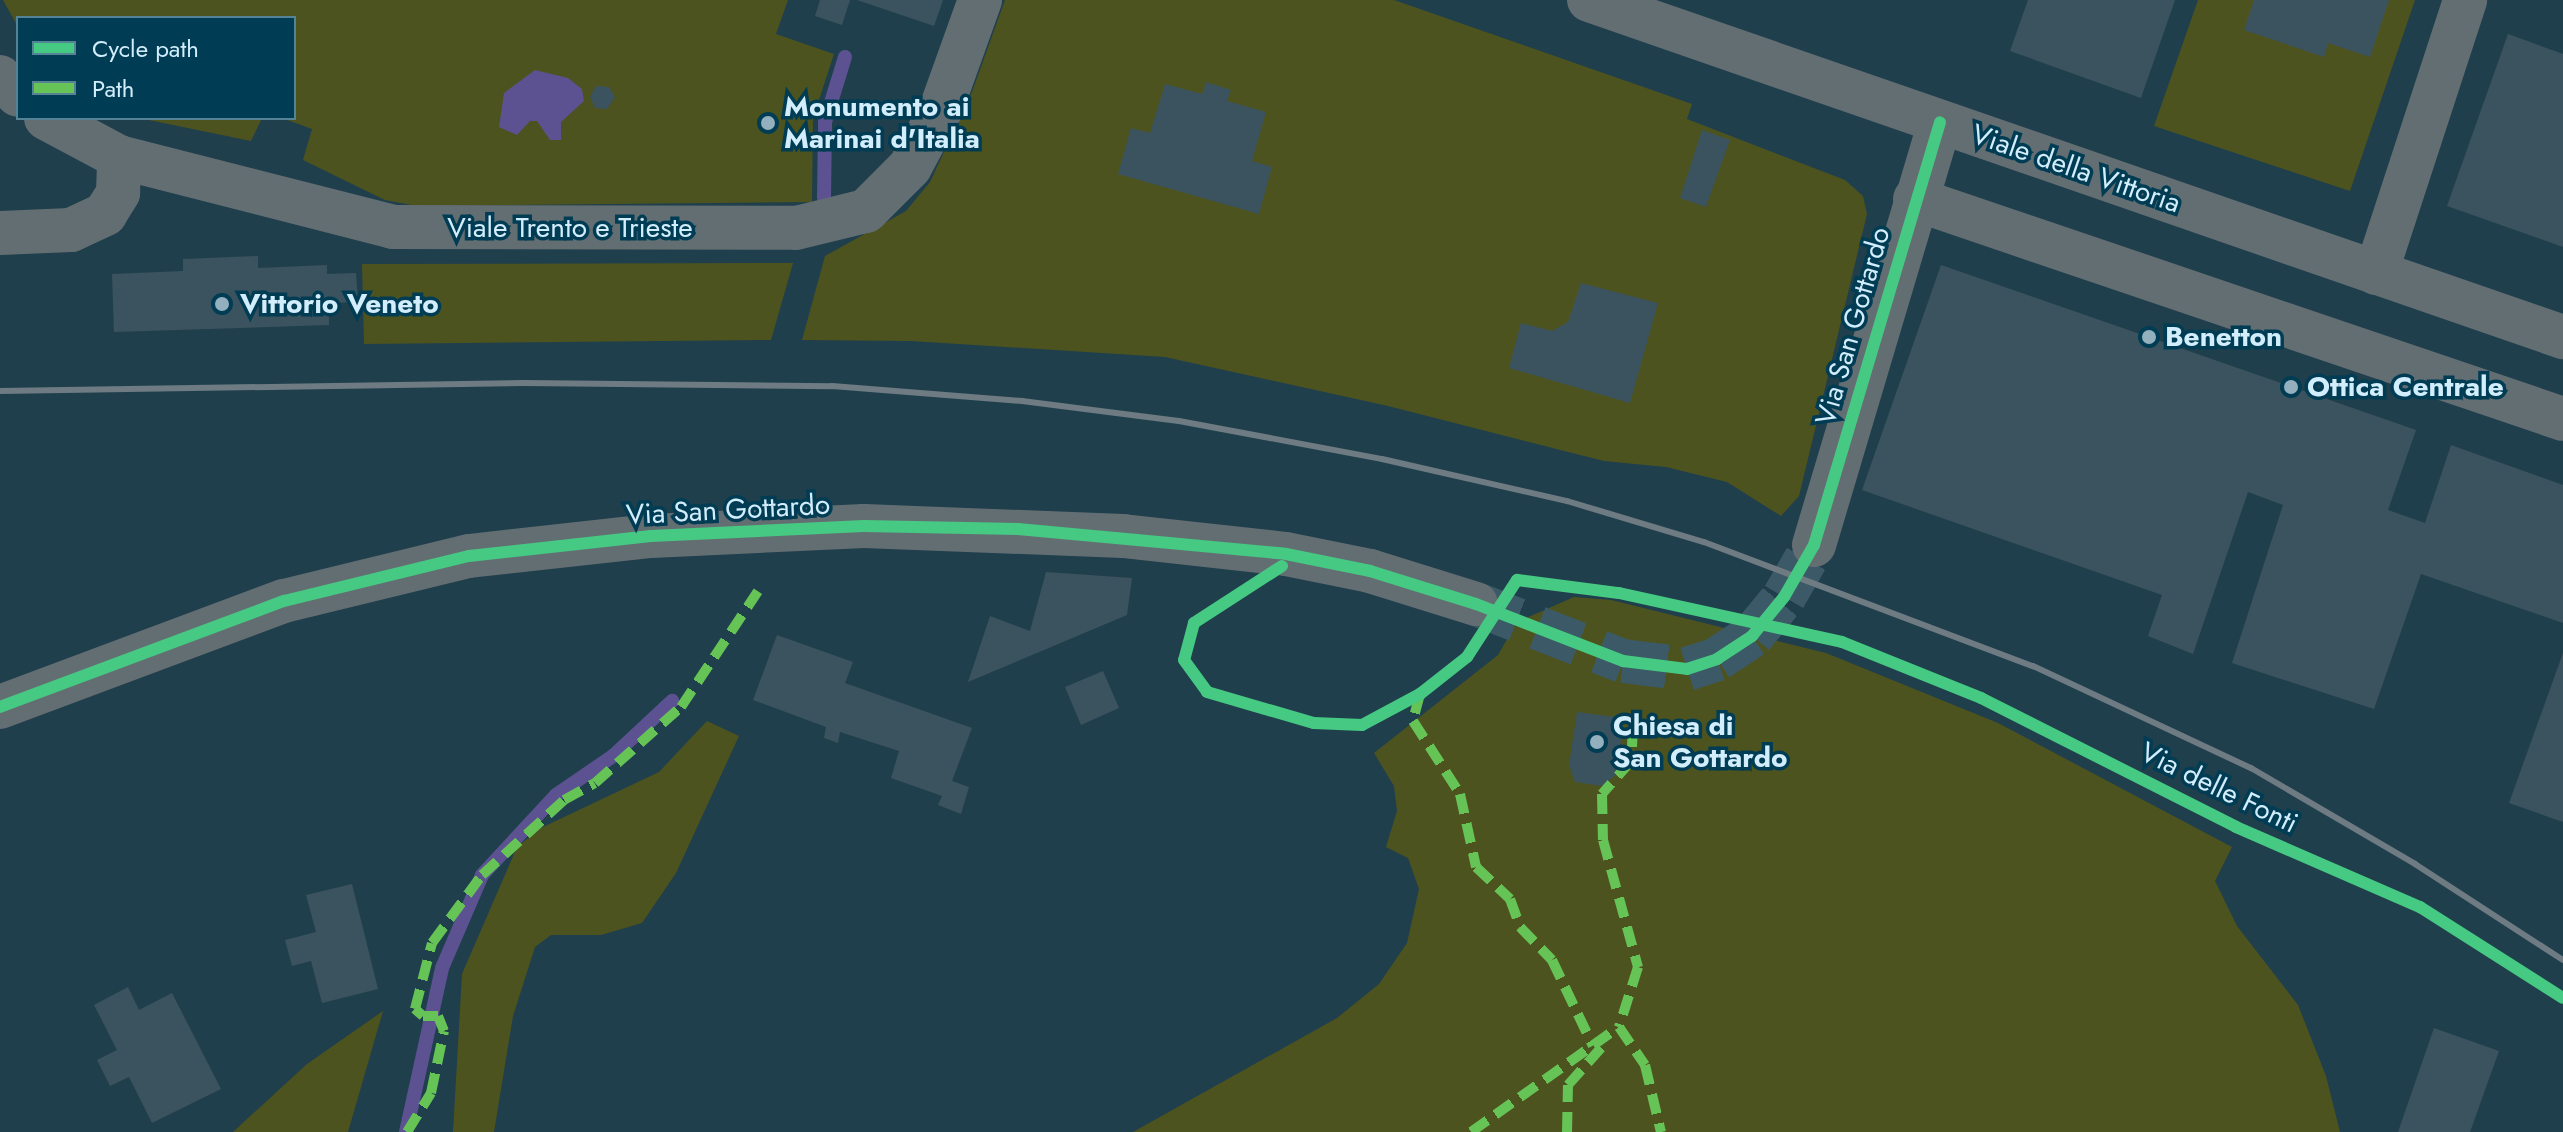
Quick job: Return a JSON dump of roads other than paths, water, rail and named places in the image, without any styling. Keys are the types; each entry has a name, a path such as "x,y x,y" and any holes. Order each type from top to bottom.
{"street":[{"name":"Viale Trento e Trieste","path":"50,120 119,157 393,227 796,228 841,220 866,211 910,167 941,109 980,0"},
{"name":"Viale della Vittoria","path":"1589,0 1641,8 1940,122 2563,337"},
{"path":"2376,273 2465,0"},
{"path":"0,77 16,93"},
{"name":"Via San Gottardo","path":"1814,545 1940,122"},
{"path":"0,233 71,230 105,214 118,193 119,157"},
{"path":"1915,199 2563,419"},
{"name":"Via San Gottardo","path":"0,707 284,601 469,556 651,536 864,526 1123,536 1286,554 1370,571 1476,604"}],"waterway":[{"path":"824,198 825,122 845,57"},
{"path":"406,1132 442,968 482,875 556,795 613,756 672,701"}],"tunnel":[{"path":"1476,604 1623,661 1687,669 1717,659 1752,636 1784,597 1814,545"}],"railway":[{"path":"0,391 524,383 832,386 1022,401 1179,421 1382,459 1567,501 1704,542 2033,666 2251,768 2415,864 2563,960"}],"place":[{"name":"Monumento ai Marinai d'Italia","path":"768,123"},
{"name":"Vittorio Veneto","path":"222,304"},
{"name":"Benetton","path":"2149,337"},
{"name":"Ottica Centrale","path":"2291,387"},
{"name":"Chiesa di San Gottardo","path":"1597,742"}]}
